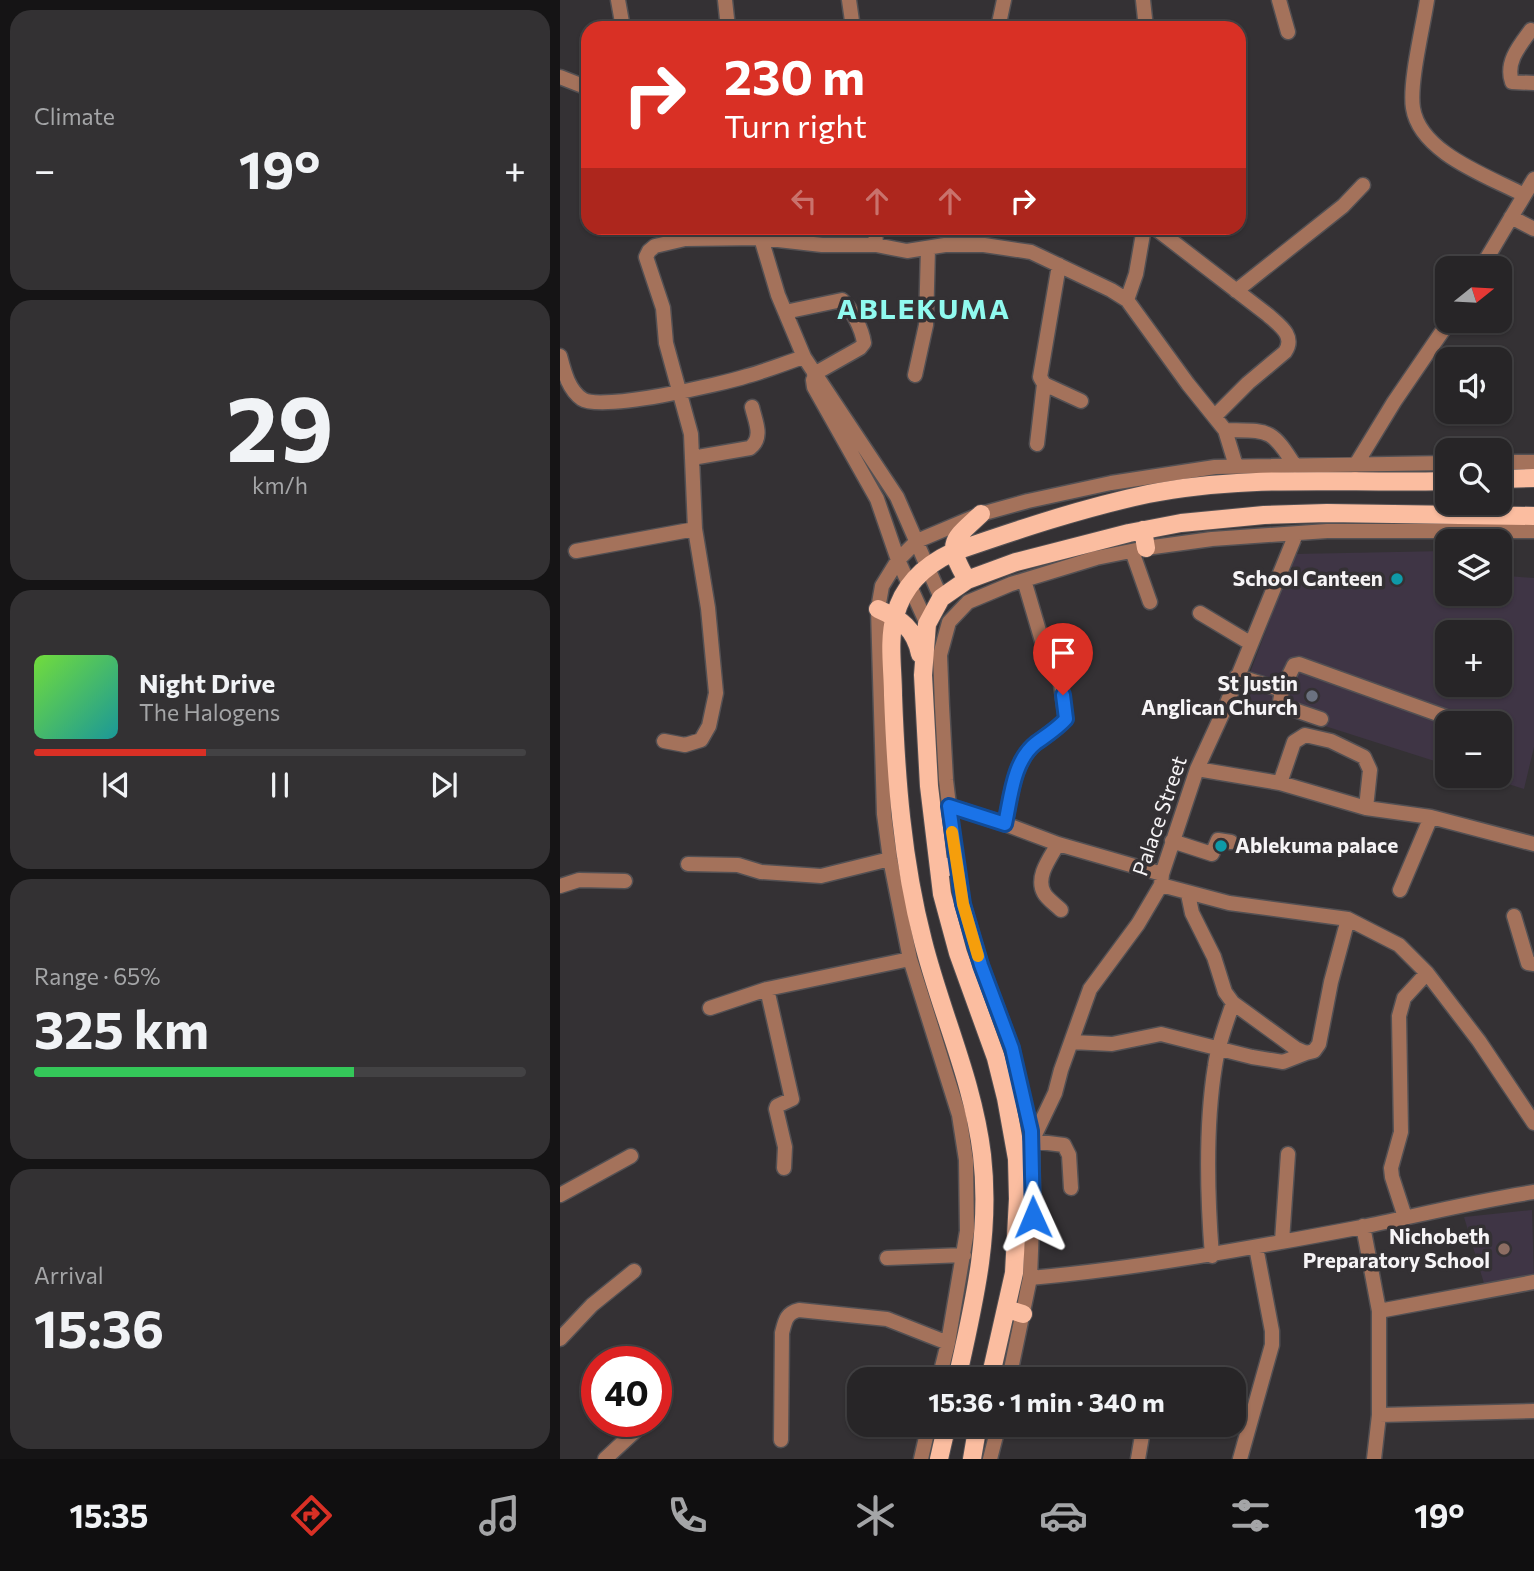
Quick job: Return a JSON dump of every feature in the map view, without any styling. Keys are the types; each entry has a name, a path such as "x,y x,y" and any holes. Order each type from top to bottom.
{"main road":[{"path":"1192,470 1195,488"},
{"path":"1512,479 1534,478"},
{"path":"959,1367 983,1252 986,1204 976,1115 960,1054 939,998 910,884 902,834 895,748 892,642 886,613 908,584 929,566 953,552 1053,519 1149,494 1261,482 1435,481"},
{"path":"994,1367 1015,1312 1018,1199 1014,1133 996,1058 955,941 942,894 947,867 929,786 923,675 927,624 941,598 967,580 1016,562 1140,543 1181,523 1264,515 1327,513 1534,516"},
{"path":"967,580 953,552 957,537 981,514"},
{"path":"886,613 910,628 915,636 923,675"},
{"path":"942,1059 960,1054"},
{"path":"939,1459 944,1437"},
{"path":"972,1459 976,1437"}],"street":[{"path":"618,0 622,21"},
{"path":"725,0 727,21"},
{"path":"849,0 852,21"},
{"path":"1000,21 1004,0"},
{"path":"1143,0 1145,21"},
{"path":"1279,0 1288,32"},
{"path":"1427,0 1413,86 1412,106 1416,121 1424,135 1452,157 1524,195"},
{"path":"1531,30 1516,50 1510,77 1512,82 1534,83"},
{"path":"560,77 581,85"},
{"path":"1488,256 1534,179"},
{"path":"1236,291 1343,206 1363,185"},
{"path":"1511,217 1534,229"},
{"path":"664,741 685,745 701,740 709,726 716,693 708,608 695,529 691,435 666,343 663,307 646,257 649,250 661,243 734,235"},
{"path":"760,235 785,312 810,366 897,497 941,598"},
{"path":"770,235 822,245 876,245 907,251 945,245 997,246 1031,252 1059,265 1127,300 1188,384 1225,429 1236,466"},
{"path":"875,235 876,245"},
{"path":"1127,300 1136,274 1143,235"},
{"path":"1164,235 1284,329 1289,338 1289,346 1215,416"},
{"path":"915,375 926,325 928,248"},
{"path":"1059,265 1040,377 1044,384 1081,401"},
{"path":"560,356 570,386 583,400 620,401 810,366 860,348 864,343 847,304 842,300 785,312"},
{"path":"1354,466 1441,333"},
{"path":"810,366 814,387 877,499 898,560 927,624"},
{"path":"1037,444 1044,384"},
{"path":"692,458 750,448 756,443 759,435 752,407"},
{"path":"1225,429 1265,431 1274,436 1295,466"},
{"path":"1512,462 1534,462"},
{"path":"942,1367 964,1255 968,1197 967,1160 959,1115 910,959 890,859 883,801 886,613 882,586 898,560 917,541 981,514 1087,488 1192,470 1236,466 1435,463"},
{"path":"576,551 695,529"},
{"path":"1010,1367 1015,1312 1030,1278 1032,1141 1012,1048 981,965 963,904 947,867 949,806 940,655 949,622 960,609 978,597 1140,543 1327,531 1534,531"},
{"name":"Palace Street","path":"1032,1141 1055,1093 1090,989 1138,924 1161,880 1197,769 1225,708 1296,534"},
{"path":"1140,543 1150,603"},
{"path":"1005,824 1016,773 1023,760 1034,744 1055,732 1066,719 1059,670 1042,640 1024,580"},
{"path":"1200,613 1250,643"},
{"path":"1321,719 1283,706 1279,699 1291,668 1298,664 1435,713"},
{"path":"1237,676 1282,690"},
{"path":"1280,783 1294,742 1305,735 1331,741 1364,757 1370,770 1366,808"},
{"path":"1197,769 1280,783 1366,808 1431,817 1534,844"},
{"path":"949,806 1161,880 1188,894 1229,903 1348,919 1381,934 1399,945 1427,973 1479,1041 1534,1123"},
{"path":"1400,890 1431,817"},
{"path":"1172,841 1212,855 1218,840 1231,842"},
{"path":"1058,844 1043,870 1041,883 1044,893 1060,910"},
{"path":"688,864 738,865 761,872 821,876 890,859"},
{"path":"560,886 579,880 625,881"},
{"path":"1188,894 1192,914 1214,957 1225,992 1233,1003 1306,1053"},
{"path":"1514,916 1528,963 1534,964"},
{"path":"1071,1042 1112,1044 1161,1034 1283,1062 1314,1051 1319,1044 1331,982 1348,919"},
{"path":"710,1008 767,989 910,959"},
{"path":"1405,1217 1391,1168 1401,1132 1399,1016 1405,998 1427,973"},
{"path":"767,989 792,1099 776,1109 785,1147 784,1168"},
{"path":"1212,1256 1209,1126 1215,1065 1233,1003"},
{"path":"1032,1141 1064,1144 1069,1155 1071,1188"},
{"path":"1282,1241 1288,1154"},
{"path":"560,1195 631,1156"},
{"path":"1030,1278 1105,1272 1212,1256 1477,1200 1534,1192"},
{"path":"1363,1226 1379,1311 1379,1415 1374,1459"},
{"path":"1245,1457 1272,1345 1272,1331 1256,1247"},
{"path":"887,1258 964,1255"},
{"path":"560,1339 592,1305 634,1271"},
{"path":"1379,1311 1534,1282"},
{"path":"781,1440 782,1333 785,1319 792,1312 799,1310 887,1319 948,1343"},
{"path":"1379,1415 1534,1411"},
{"path":"606,1459 629,1437"},
{"path":"921,1459 926,1437"},
{"path":"990,1459 996,1437"},
{"path":"1138,1459 1142,1437"}],"shaded area":[{"path":"1435,551 1435,606 1512,606 1512,576 1534,578 1534,747 1524,789 1512,785 1512,711 1435,711 1435,761 1240,699 1295,554"},
{"name":"Nichobeth Preparatory School","path":"1532,1210 1534,1281 1486,1290 1464,1217"}],"slow traffic":[{"path":"952,832 963,904 978,956"}],"place":[{"name":"School Canteen","path":"1397,579"},
{"name":"St Justin Anglican Church","path":"1312,696"},
{"name":"Ablekuma palace","path":"1221,846"},
{"name":"Nichobeth Preparatory School","path":"1504,1249"}],"district":[{"name":"ABLEKUMA","path":"924,309"}],"route":[{"path":"1033,1217 1031,1131 1012,1048 981,965 963,904 949,806 1005,824 1016,773 1023,760 1034,744 1055,732 1066,719 1063,695"}]}
